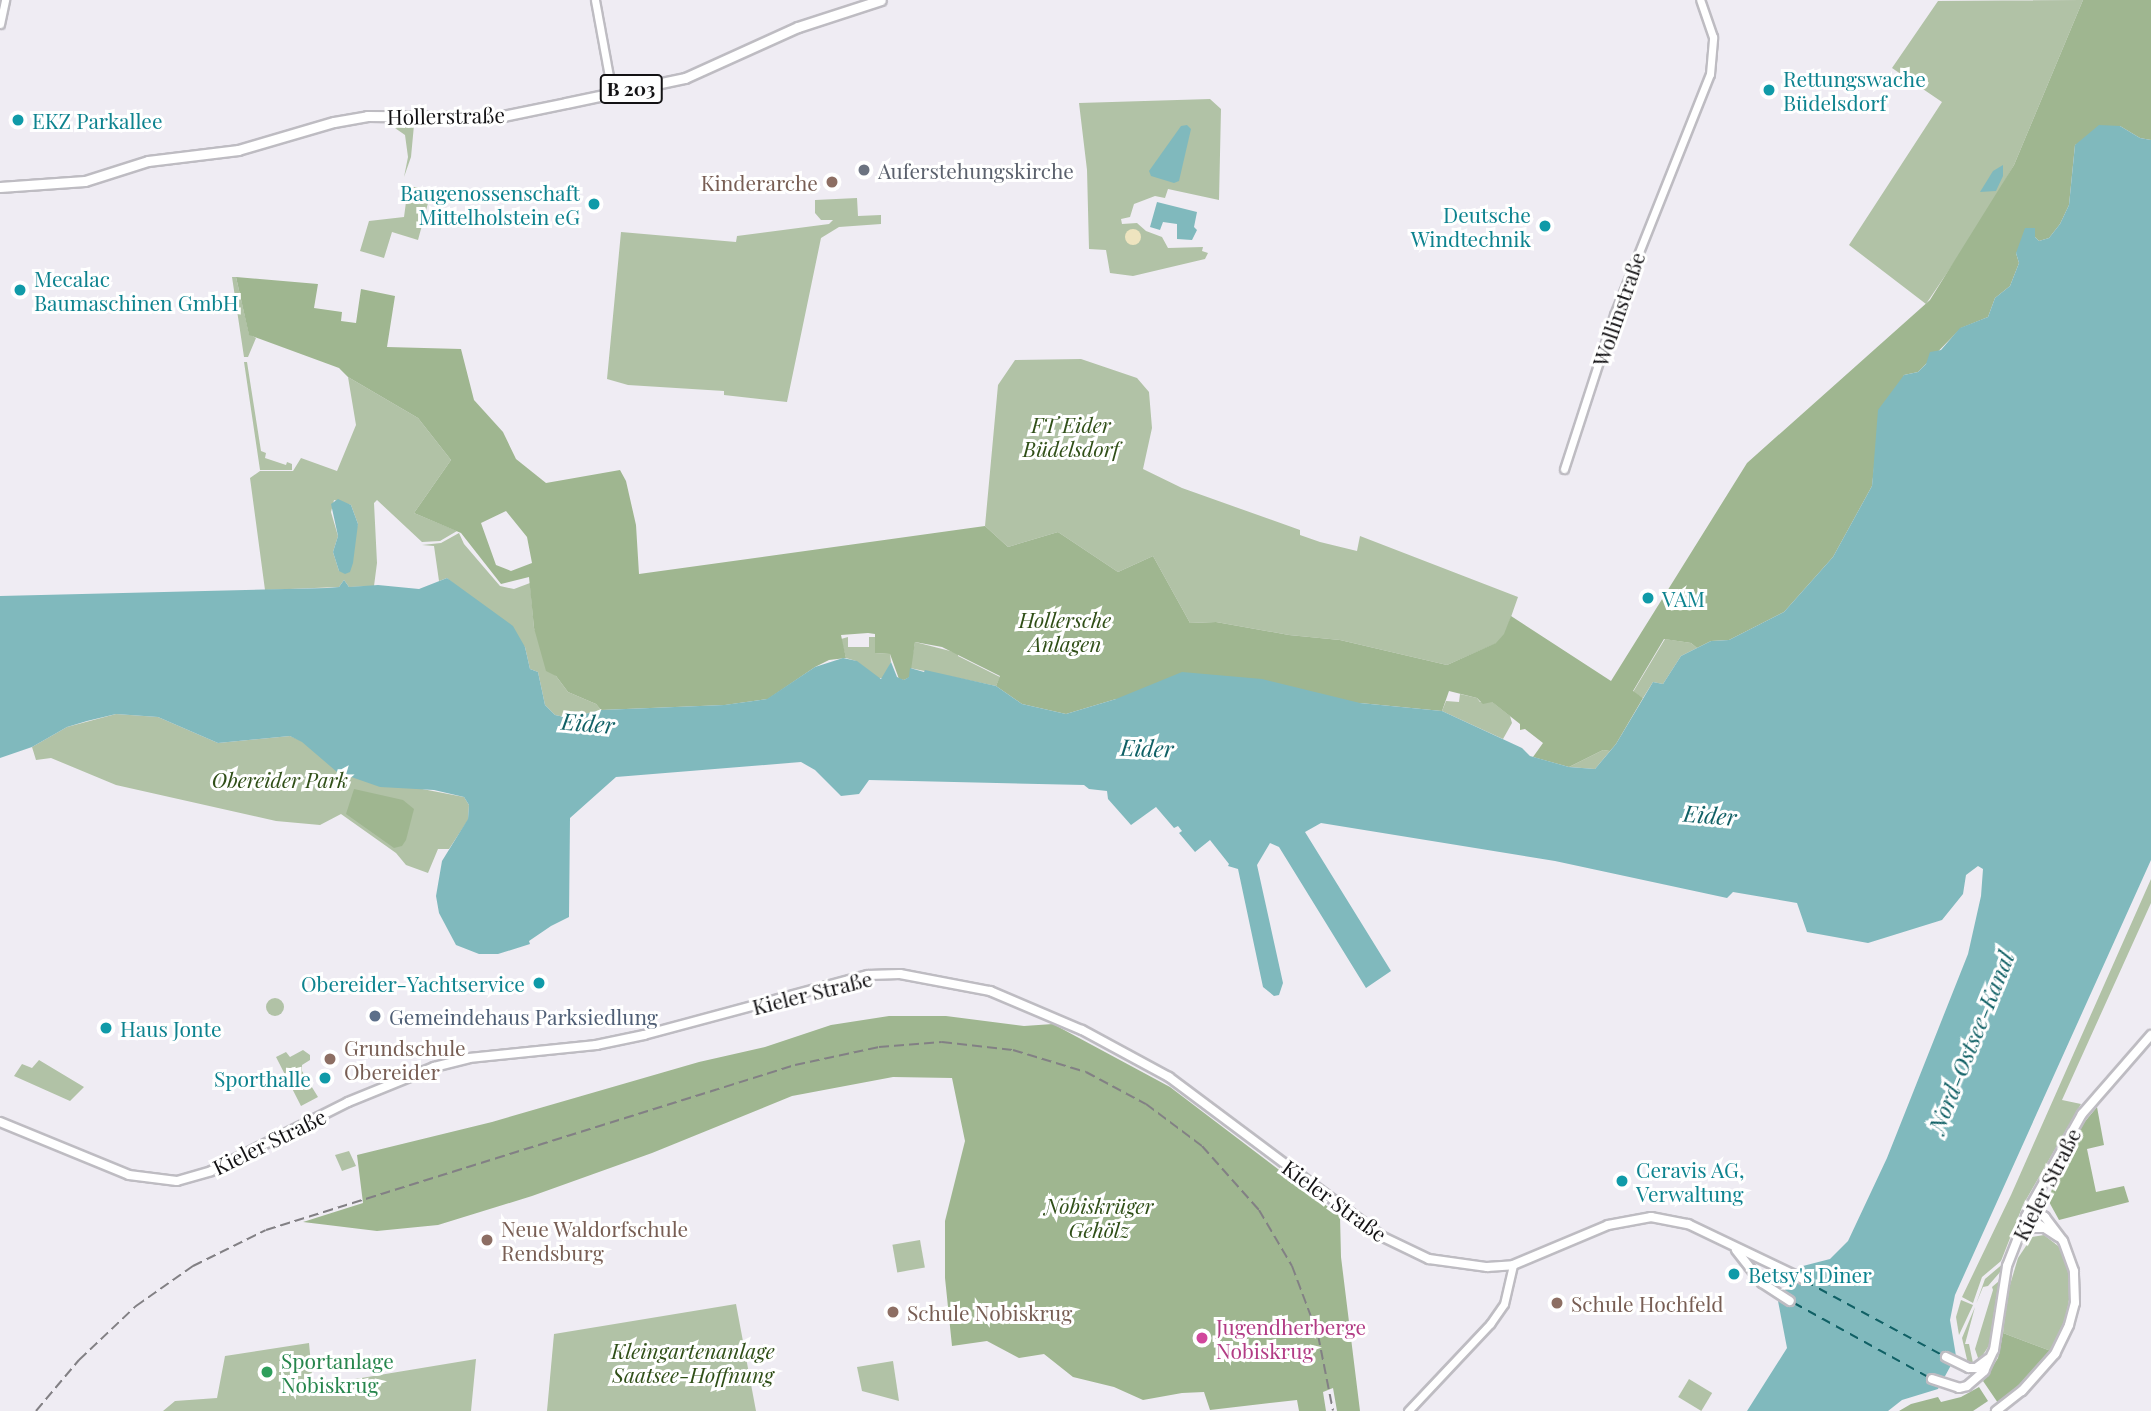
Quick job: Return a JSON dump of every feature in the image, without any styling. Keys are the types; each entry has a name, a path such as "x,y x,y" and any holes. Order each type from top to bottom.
{"main road":[{"name":"Hollerstraße","path":"0,187 85,181 137,163 238,150 368,116 498,117 685,78 798,27 881,0"},
{"name":"Kieler Straße","path":"0,1122 130,1175 177,1181 211,1171 348,1102 434,1067 469,1058 596,1045 644,1035 868,975 900,974 990,991 1082,1030 1177,1083 1383,1237 1417,1255 1459,1265 1513,1265 1608,1225 1638,1217 1678,1220 1735,1250 1802,1279"},
{"name":"Kieler Straße","path":"1936,1382 1953,1389 1967,1386 1984,1371 1990,1357 2007,1266 2028,1212 2082,1114 2151,1035"},
{"path":"2028,1212 2063,1241"},
{"path":"1996,1411 2043,1370 2070,1325 2076,1283 2063,1241 2050,1222 2028,1212"},
{"path":"2017,1239 2031,1228 2046,1228"},
{"name":"Kieler Straße","path":"1735,1250 1762,1283 1790,1301"},
{"path":"1950,1359 1969,1368 1976,1368 1990,1357"}],"street":[{"path":"0,24 5,0"},
{"path":"595,0 612,93"},
{"name":"Wollinstraße","path":"1564,470 1614,315 1710,74 1713,37 1700,0"},
{"path":"1408,1411 1490,1324 1504,1304 1513,1265"}],"green space":[{"path":"2083,0 2014,165 1978,227 1926,304 1849,245 1942,102 1892,68 1938,1"},
{"name":"Hollersche Anlagen","path":"2083,0 2151,0 2151,140 2140,138 2120,126 2075,145 2069,205 2060,224 2049,238 2039,241 2035,237 2016,253 2019,263 2010,286 1995,298 1988,317 1961,328 1918,372 1904,375 1874,468 1872,486 1833,557 1784,612 1729,640 1711,641 1697,648 1691,643 1664,639 1633,691 1643,698 1616,744 1610,751 1603,750 1569,767 1533,757 1543,743 1525,729 1520,730 1520,724 1492,702 1483,704 1477,698 1449,691 1442,711 1360,703 1116,699 1066,714 1022,704 996,686 1000,676 942,647 915,642 910,677 899,679 890,654 875,653 875,634 868,633 841,635 846,658 829,660 815,667 768,699 725,705 601,710 596,704 568,692 556,676 546,671 534,628 529,577 501,584 461,533 414,513 451,460 418,418 348,377 339,368 249,335 236,277 318,284 314,308 342,312 341,321 356,323 361,289 395,296 387,347 461,349 474,400 503,432 516,459 546,483 620,470 626,481 636,525 639,574 985,526 1008,547 1058,532 1118,572 1153,556 1190,623 1216,622 1289,635 1340,640 1447,665 1496,643 1504,634 1511,616 1611,681 1747,463 1930,300 2014,165","holes":["506,511 527,537 532,563 511,571 496,565 481,523"]},
{"path":"1210,99 1221,109 1219,200 1168,189 1165,198 1155,196 1134,204 1130,217 1121,219 1122,224 1137,223 1146,231 1162,237 1168,248 1203,247 1202,251 1208,253 1205,259 1133,276 1110,273 1106,250 1089,249 1087,170 1079,103"},
{"path":"414,125 411,157 404,177 408,157 405,135 392,126"},
{"path":"408,187 418,187 431,192 418,240 392,232 384,258 360,251 369,221 404,217"},
{"path":"857,198 858,216 881,215 881,224 839,227 821,238 787,402 724,395 724,391 628,385 607,379 621,232 736,242 737,236 829,224 833,220 821,220 815,213 815,200"},
{"path":"232,277 236,277 249,334 256,338 248,357 244,357"},
{"name":"FT Eider Büdelsdorf","path":"1081,359 1137,378 1149,392 1152,428 1143,469 1182,488 1300,530 1300,535 1320,542 1357,551 1360,536 1518,597 1505,634 1497,643 1447,665 1340,640 1289,635 1216,622 1190,623 1153,556 1118,572 1058,532 1008,547 985,526 998,385 1015,360"},
{"path":"244,362 247,362 261,451 266,453 265,458 286,465 287,462 292,464 292,470 260,470"},
{"path":"348,377 418,418 451,460 414,513 457,531 440,541 422,542 377,500 374,503 377,563 374,586 349,587 344,580 339,587 265,590 250,478 260,471 293,471 301,458 337,471 356,425","holes":["334,500 351,505 358,524 339,571 333,552 338,536 331,512"]},
{"path":"459,533 464,544 500,586 514,589 530,583 534,628 556,676 568,692 596,704 601,710 569,718 555,715 545,705 538,672 530,669 525,647 447,578 439,581 434,546 422,545 441,543"},
{"path":"848,637 848,647 869,647 869,637 875,637 875,653 890,654 891,662 884,678 878,678 856,661 846,658 841,639"},
{"path":"1665,639 1691,643 1697,648 1681,656 1663,684 1653,682 1643,698 1633,692"},
{"path":"915,642 958,653 958,656 1000,677 996,686 910,668"},
{"path":"1460,694 1477,698 1480,702 1491,701 1510,716 1512,723 1503,739 1442,711 1446,701 1459,702"},
{"name":"Obereider Park","path":"116,714 158,717 218,743 290,736 417,788 464,797 469,805 468,820 449,849 438,849 428,873 406,865 396,853 341,814 320,825 276,821 116,785 51,758 36,760 32,747 67,727"},
{"path":"1603,750 1610,751 1595,769 1569,767"},
{"path":"354,789 403,800 414,809 402,846 394,848 346,814"},
{"path":"2151,879 2151,903 2062,1100 2081,1104 2023,1205 2001,1261 1982,1277 1973,1303 1962,1297 2011,1195"},
{"path":"275,998 281,1001 284,1007 281,1013 275,1016 269,1013 266,1007 269,1001"},
{"name":"Nobiskrüger Gehölz","path":"889,1016 946,1016 1024,1026 1053,1024 1170,1087 1340,1216 1341,1257 1360,1411 1337,1411 1333,1388 1323,1392 1326,1411 1299,1411 1297,1400 1210,1410 1204,1392 1143,1400 1114,1387 1073,1377 1044,1354 1019,1358 987,1341 952,1346 945,1278 945,1221 965,1141 952,1078 893,1077 792,1096 652,1153 532,1196 438,1225 377,1231 303,1222 363,1203 357,1155 492,1122 699,1062 765,1047 831,1025"},
{"path":"303,1050 310,1055 310,1060 302,1065 302,1071 318,1097 301,1106 276,1057 286,1052 290,1057"},
{"path":"39,1060 84,1087 70,1101 14,1076 22,1064 32,1068"},
{"path":"2097,1107 2104,1145 2087,1149 2096,1192 2124,1186 2129,1202 2059,1220 2048,1200 2060,1167 2082,1125"},
{"path":"349,1151 356,1166 342,1171 335,1155"},
{"path":"2044,1235 2062,1249 2072,1279 2066,1320 2051,1351 2003,1333 2007,1295 2018,1258 2032,1237"},
{"path":"920,1240 925,1268 897,1272 892,1245"},
{"path":"2005,1262 1988,1286 1983,1287 1976,1304 1985,1279"},
{"path":"1999,1281 1990,1344 1979,1361 1975,1349 1992,1287"},
{"path":"1961,1300 1973,1305 1959,1335 1956,1317"},
{"name":"Kleingartenanlage Saatsee-Hoffnung","path":"736,1304 756,1411 547,1411 554,1334"},
{"path":"1975,1307 1965,1344 1969,1344 1973,1363 1968,1364 1962,1338"},
{"path":"2003,1333 2051,1351 2021,1384 1998,1403 1983,1381 1998,1358"},
{"name":"Sportanlage Nobiskrug","path":"309,1343 313,1386 476,1359 471,1411 163,1411 175,1401 217,1398 225,1356"},
{"path":"893,1361 899,1401 862,1391 857,1367"},
{"path":"1689,1379 1712,1393 1701,1411 1678,1397"},
{"path":"1979,1387 1988,1401 1973,1411 1899,1411 1911,1404 1938,1397 1941,1402 1961,1397"}],"sand":[{"path":"1133,229 1139,231 1139,243 1133,245 1127,243 1125,237 1127,231"}],"water":[{"path":"1187,125 1191,129 1179,181 1174,183 1151,176 1149,171 1181,126"},
{"path":"2099,125 2120,126 2140,138 2151,140 2151,860 1955,1295 1950,1320 1956,1356 1938,1389 1902,1400 1888,1411 1747,1411 1787,1348 1778,1301 1799,1267 1830,1259 1848,1241 1887,1158 1968,954 1981,896 1983,869 1978,866 1966,875 1963,894 1942,920 1868,943 1807,932 1797,903 1733,892 1727,898 1555,861 1321,823 1305,832 1391,971 1366,988 1279,847 1270,843 1257,865 1283,983 1279,995 1274,996 1263,987 1238,869 1228,866 1210,840 1195,852 1179,833 1182,831 1178,826 1174,828 1156,807 1131,825 1108,799 1107,791 1089,789 1084,785 869,780 859,794 841,796 815,770 801,762 616,777 570,818 569,917 529,941 530,944 498,954 479,954 456,945 439,913 436,896 442,861 468,819 469,805 464,797 434,790 380,787 337,772 302,742 290,736 218,743 158,717 116,714 87,721 67,727 32,747 0,758 0,596 327,588 339,587 344,580 349,587 378,585 419,589 447,578 513,626 525,647 530,669 538,672 545,705 555,715 569,718 601,710 724,705 767,699 815,667 843,658 857,661 881,679 891,662 897,677 904,680 909,677 910,668 924,672 925,670 996,686 1022,704 1066,714 1116,699 1182,672 1262,679 1360,703 1442,711 1522,748 1530,756 1569,767 1595,769 1616,744 1653,682 1663,684 1681,656 1711,641 1729,640 1784,612 1833,557 1872,486 1878,410 1904,375 1918,372 1926,364 1930,352 1941,350 1960,328 1988,317 1995,298 2010,286 2019,263 2016,253 2025,228 2035,228 2035,237 2039,241 2049,238 2060,224 2069,205 2075,145"},
{"path":"2003,165 2003,176 1996,191 1980,192 1993,171"},
{"path":"1157,202 1197,212 1194,227 1197,230 1192,240 1177,239 1177,224 1163,222 1160,230 1150,227"},
{"path":"338,499 351,505 358,524 353,563 350,572 345,574 339,571 333,552 338,536 331,504"}],"ferry route":[{"path":"1805,1281 1942,1355"},
{"path":"1794,1303 1930,1378"}],"railway":[{"path":"36,1411 79,1360 136,1306 193,1266 266,1230 795,1065 879,1047 942,1042 1013,1050 1086,1072 1146,1104 1202,1146 1259,1210 1292,1266 1318,1335 1333,1411"}],"place":[{"name":"Rettungswache Büdelsdorf","path":"1769,90"},
{"name":"EKZ Parkallee","path":"18,120"},
{"name":"Auferstehungskirche","path":"864,170"},
{"name":"Kinderarche","path":"832,182"},
{"name":"Baugenossenschaft Mittelholstein eG","path":"594,204"},
{"name":"Deutsche Windtechnik","path":"1545,226"},
{"name":"Mecalac Baumaschinen GmbH","path":"20,290"},
{"name":"VAM","path":"1648,598"},
{"name":"Obereider-Yachtservice","path":"539,983"},
{"name":"Gemeindehaus Parksiedlung","path":"375,1016"},
{"name":"Haus Jonte","path":"106,1028"},
{"name":"Grundschule Obereider","path":"330,1059"},
{"name":"Sporthalle","path":"325,1078"},
{"name":"Ceravis AG, Verwaltung","path":"1622,1181"},
{"name":"Neue Waldorfschule Rendsburg","path":"487,1240"},
{"name":"Betsy's Diner","path":"1734,1274"},
{"name":"Schule Hochfeld","path":"1557,1303"},
{"name":"Schule Nobiskrug","path":"893,1312"},
{"name":"Jugendherberge Nobiskrug","path":"1202,1338"},
{"name":"Sportanlage Nobiskrug","path":"267,1372"}],"water label":[{"name":"Eider","path":"588,723"},
{"name":"Eider","path":"1147,748"},
{"name":"Eider","path":"1710,815"},
{"name":"Nord-Ostsee-Kanal","path":"1971,1042"}]}
